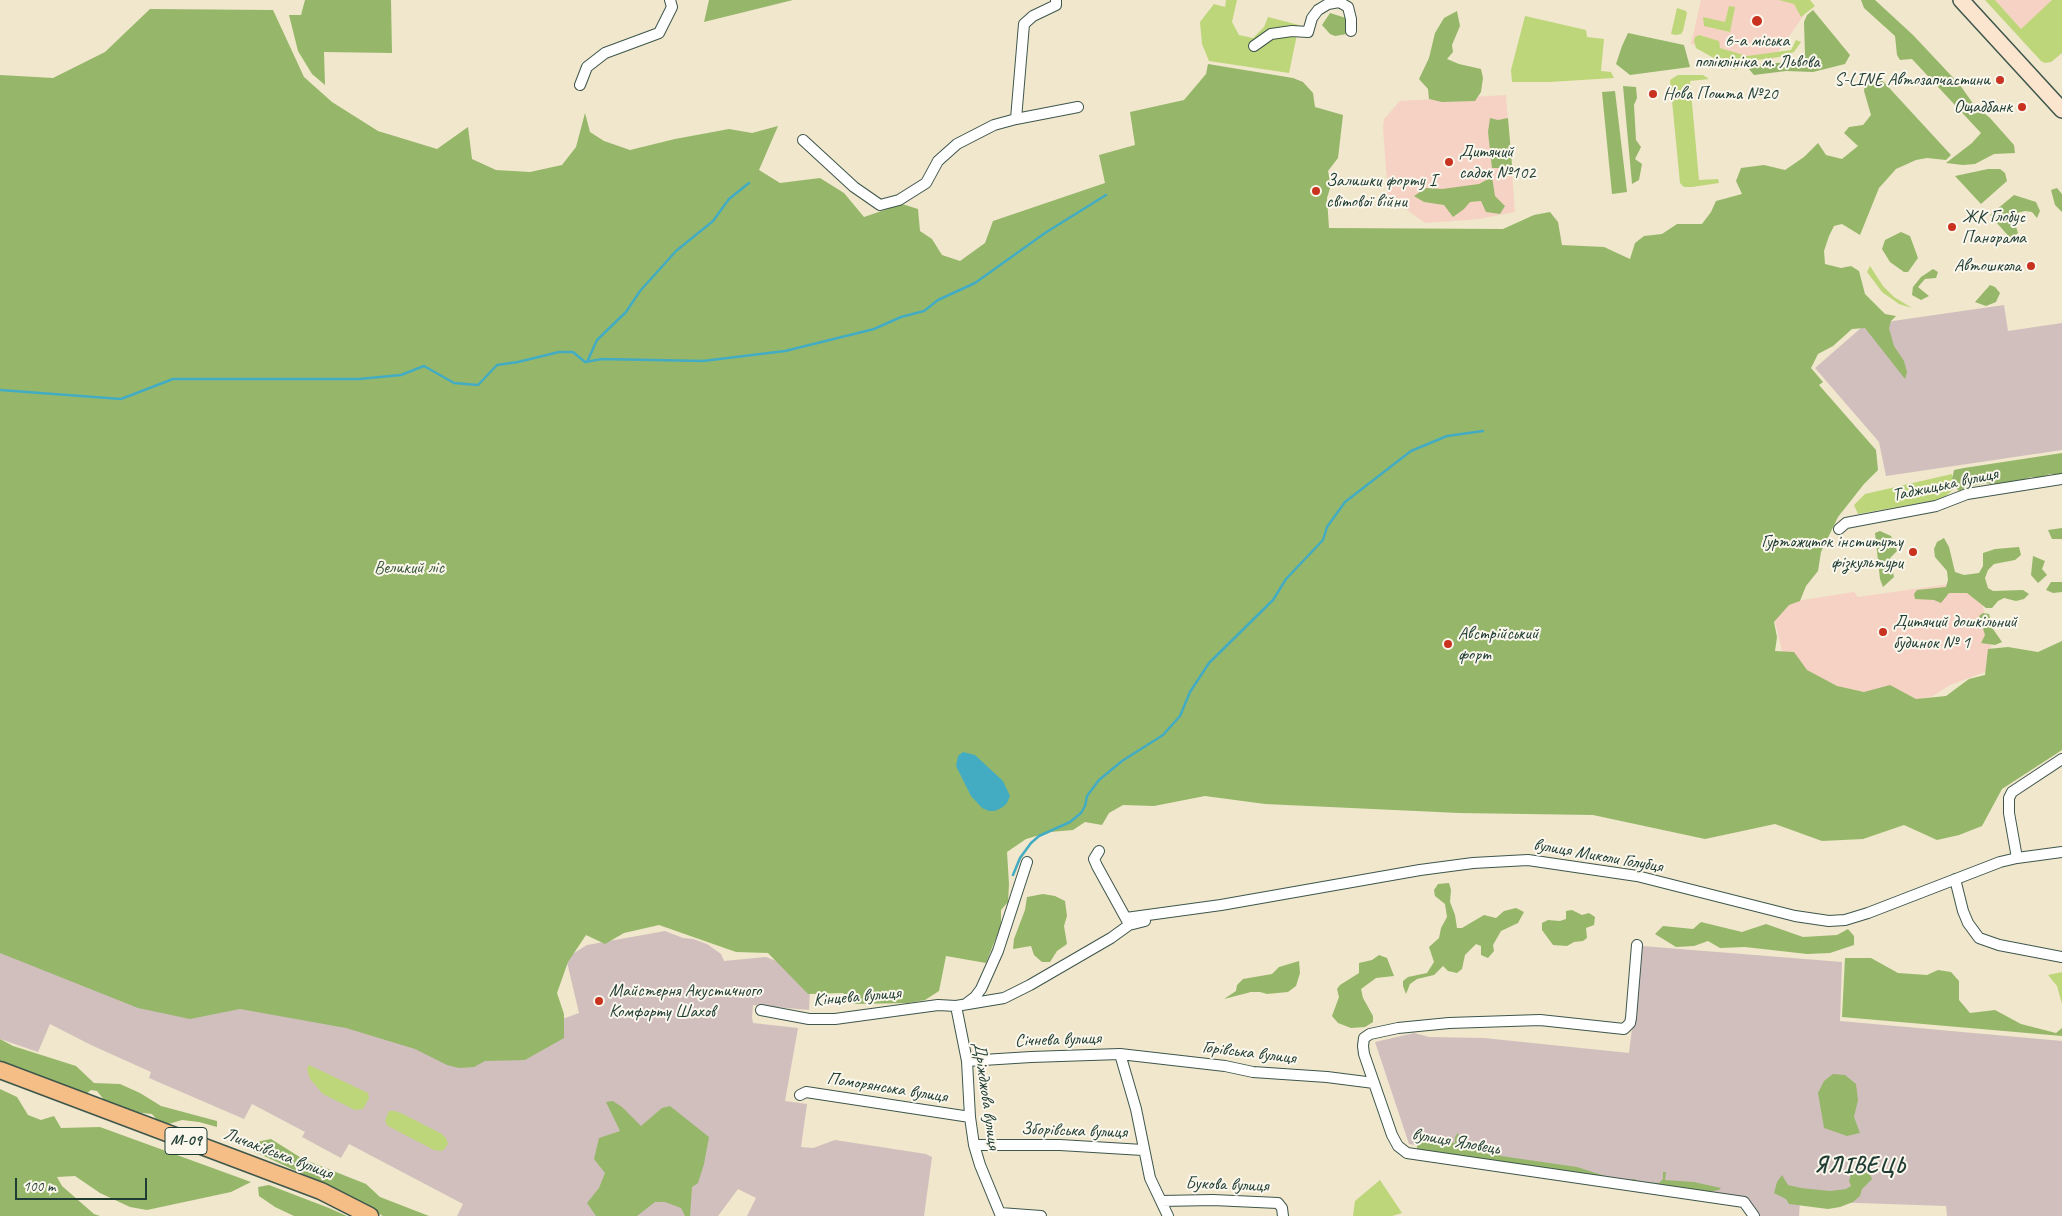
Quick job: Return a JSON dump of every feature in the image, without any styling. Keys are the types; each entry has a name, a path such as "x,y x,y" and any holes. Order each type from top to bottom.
{"main road":[{"path":"1961,0 2062,110"},
{"name":"Личаківська вулиця","path":"0,1070 320,1191 370,1216"}],"street":[{"path":"580,85 587,67 605,52 659,33 672,6 670,0"},
{"path":"1016,119 1024,24 1033,16 1056,5 1056,0"},
{"path":"1254,46 1271,34 1308,32 1312,18 1318,10 1328,4 1340,1 1348,7 1351,19 1351,32"},
{"path":"803,140 854,187 880,205 899,200 926,183 938,161 956,144 994,124 1078,108"},
{"name":"Таджицька вулиця","path":"1839,529 1846,523 1880,515 1936,506 1966,494 2062,479"},
{"path":"2018,858 2010,814 2012,792 2062,759"},
{"path":"1099,851 1094,858 1097,866 1128,922"},
{"name":"вулиця Миколи Голубця","path":"1128,922 1162,914 1420,870 1510,860 1544,862 1637,876 1796,916 1828,921 1845,920 1868,913 1954,879 2018,858 2062,852"},
{"name":"Кінцева вулиця","path":"956,1006 967,1003 981,989 1005,933 1027,862"},
{"path":"1954,879 1968,923 1979,938 1989,943 2062,958"},
{"name":"Кінцева вулиця","path":"761,1010 809,1018 835,1019 938,1005 956,1006 1004,998 1015,994 1111,938 1128,922"},
{"name":"вулиця Яловець","path":"1637,945 1631,1018 1624,1029 1540,1020 1449,1023 1378,1031 1364,1038 1362,1046 1392,1136 1398,1146 1407,1154 1744,1202 1754,1216"},
{"name":"Дріжджова вулиця","path":"956,1006 967,1061 970,1117 974,1145 1000,1214"},
{"path":"1120,1054 1136,1109 1150,1178 1168,1216"},
{"name":"Горівська вулиця","path":"1120,1054 1224,1066 1253,1072 1327,1077 1374,1083"},
{"name":"Січнева вулиця","path":"967,1061 1031,1056 1120,1054"},
{"name":"Поморянська вулиця","path":"800,1095 806,1092 970,1117"},
{"name":"Зборівська вулиця","path":"974,1145 1060,1145 1143,1150"},
{"name":"Букова вулиця","path":"1161,1201 1213,1200 1278,1203 1282,1208 1282,1216"},
{"path":"1000,1214 1042,1216"}],"shaded area":[{"path":"1701,0 1809,0 1811,5 1772,61 1691,44"},
{"path":"1995,0 2062,0 2062,53 2051,62"},
{"name":"Дитячий садок №102","path":"1506,95 1515,212 1479,219 1425,223 1388,196 1384,119 1400,101"},
{"path":"2004,305 2008,331 2062,323 2062,450 1886,476 1879,442 1815,368 1861,328 1893,321"},
{"name":"Дитячий дошкільний будинок № 1","path":"1971,581 1978,583 1995,665 1990,670 1950,685 1933,696 1842,717 1784,659 1771,605 1854,592 1858,597"},
{"path":"665,931 707,944 721,954 724,961 766,957 790,966 810,991 809,1010 753,1005 752,1017 753,1023 798,1028 785,1101 807,1104 801,1147 813,1148 835,1140 926,1154 932,1157 924,1216 747,1216 756,1198 738,1189 718,1216 457,1216 463,1204 349,1144 341,1158 302,1137 305,1132 252,1104 244,1119 149,1078 151,1072 50,1024 38,1052 0,1039 0,948 242,1006 486,1047 579,1013 566,958 587,945"},
{"path":"1642,946 1842,962 1840,1021 2062,1041 2062,1216 1947,1216 1946,1206 1800,1201 1799,1216 1758,1216 1748,1200 1409,1144 1375,1042 1414,1033 1429,1037 1484,1038 1629,1053"}],"green space":[{"path":"305,0 391,0 392,53 324,52 325,85 312,74 298,51 289,15 301,15"},
{"path":"709,0 793,0 704,22"},
{"path":"1226,0 1237,0 1232,22 1239,35 1253,38 1264,27 1268,17 1299,25 1289,73 1209,61 1202,44 1200,22 1214,4 1225,7"},
{"path":"1779,0 1810,0 1815,6 1801,17 1794,4"},
{"path":"1861,0 1875,0 1913,35 1960,85 1974,105 1990,118 2014,145 2015,153 1994,154 1975,164 1946,163 1972,143 1981,133 1912,59 1900,60 1897,55 1895,36 1864,8"},
{"path":"1985,0 1995,0 2021,29 2052,0 2062,0 2062,53 2051,62 2045,63 2041,61"},
{"path":"1729,6 1735,7 1730,32 1704,26 1703,17 1725,22"},
{"path":"1677,8 1687,13 1683,31 1681,34 1676,35 1671,34"},
{"name":"Великий ліс","path":"150,9 273,10 304,77 332,102 378,131 437,149 468,127 472,159 496,170 530,172 562,165 576,147 585,113 590,132 604,141 630,150 729,129 752,133 778,126 759,170 780,183 820,178 844,193 864,217 902,204 918,209 920,231 932,239 942,255 960,261 985,243 993,221 1105,183 1099,155 1135,145 1130,112 1184,100 1206,74 1208,64 1293,78 1303,82 1313,93 1315,107 1343,115 1338,158 1328,171 1331,185 1327,198 1329,228 1503,229 1534,215 1550,212 1558,222 1562,245 1604,247 1630,259 1635,243 1644,236 1662,234 1677,224 1702,224 1716,201 1742,194 1736,181 1741,168 1764,165 1785,170 1804,157 1818,143 1826,155 1842,159 1858,146 1844,133 1849,127 1863,125 1871,115 1864,91 1866,77 1881,79 1951,155 1946,160 1927,158 1916,160 1896,169 1879,188 1860,235 1842,224 1834,226 1829,236 1824,251 1825,264 1841,268 1851,266 1859,271 1865,294 1885,314 1896,316 1891,321 1889,328 1894,346 1904,361 1907,372 1905,379 1865,328 1852,329 1833,346 1818,354 1811,368 1823,382 1819,385 1876,450 1878,470 1864,484 1838,517 1821,552 1818,571 1806,586 1800,601 1789,605 1774,622 1777,637 1775,651 1794,652 1807,670 1837,686 1864,692 1890,685 1916,699 1946,696 1969,679 1985,675 1988,649 2008,647 2038,652 2062,641 2062,750 2002,789 1982,826 1959,835 1937,840 1904,825 1863,839 1822,841 1775,824 1705,839 1593,815 1459,813 1265,804 1205,796 1154,806 1123,805 1109,813 1102,825 1085,822 1073,830 1050,832 1026,839 1007,852 1008,902 1001,910 1001,925 986,963 946,956 939,991 925,1000 908,1003 855,1004 843,993 808,994 768,953 736,952 659,925 624,933 605,944 586,935 568,962 557,993 564,1014 564,1038 525,1060 485,1061 474,1067 459,1068 447,1065 415,1049 346,1028 240,1009 190,1019 138,1008 0,953 0,75 53,78 105,52"},
{"path":"1813,10 1850,55 1845,64 1813,72 1786,71 1754,75 1748,68 1762,64 1791,62 1805,54 1804,22 1807,15"},
{"path":"1457,11 1460,26 1452,45 1453,52 1447,59 1481,69 1483,78 1481,92 1475,101 1442,102 1429,99 1428,89 1419,79 1429,58 1435,33 1444,18"},
{"path":"1330,13 1346,18 1347,34 1335,36 1330,34 1322,25"},
{"path":"1525,16 1586,30 1587,37 1604,39 1601,71 1611,72 1614,78 1512,82 1511,70"},
{"path":"1628,33 1684,45 1690,67 1630,75 1616,64"},
{"path":"1699,35 1719,41 1720,48 1747,56 1791,50 1796,40 1801,42 1794,52 1779,57 1750,61 1735,70 1696,48 1694,41 1695,37"},
{"path":"1678,75 1703,75 1709,79 1690,81 1699,180 1718,179 1719,183 1684,187 1680,183 1670,80"},
{"path":"1623,86 1636,87 1637,98 1634,105 1636,140 1641,147 1635,159 1642,164 1639,180 1632,184"},
{"path":"1615,91 1627,192 1612,194 1602,92"},
{"path":"1490,118 1498,120 1508,118 1512,165 1503,168 1492,168 1488,132"},
{"path":"1988,169 2000,169 2005,173 2007,181 1981,204 1955,176"},
{"path":"1492,177 1495,196 1505,206 1500,214 1486,212 1481,201 1470,202 1453,217 1444,205 1424,202 1414,196 1426,188 1442,189 1479,184"},
{"path":"2057,188 2062,194 2062,212 2055,205 2051,190"},
{"path":"2014,195 2036,202 2040,211 2037,218 2032,212 2017,213 2014,220 2018,233 2011,239 1990,215"},
{"path":"1901,232 1910,236 1918,258 1908,272 1904,272 1890,262 1882,249 1885,240"},
{"path":"1870,266 1883,286 1894,297 1912,308 1899,304 1882,292 1867,272"},
{"path":"1933,269 1938,272 1936,278 1925,279 1918,287 1929,296 1921,300 1912,295 1913,287 1921,277"},
{"path":"1990,285 1995,287 2000,293 1996,302 1986,306 1975,302"},
{"path":"2062,453 2062,474 2059,475 2050,474 2020,481 1985,483 1959,491 1954,486 1952,479 1954,470"},
{"path":"1952,474 1954,489 1942,499 1858,514 1854,505 1865,494"},
{"path":"2062,528 2062,539 2052,539 2048,530"},
{"path":"1880,531 1891,536 1897,551 1890,558 1894,577 1883,587 1880,579 1875,533"},
{"path":"1944,538 1949,547 1955,572 1964,575 1979,573 1983,566 1983,553 1995,549 2019,547 2021,555 2015,560 1994,564 1988,570 1985,578 1988,588 1993,591 2023,590 2029,594 2024,599 2016,601 2004,598 1998,601 1992,608 1986,608 1967,593 1949,593 1941,603 1934,600 1915,599 1914,594 1917,590 1946,587 1948,580 1947,571 1935,557 1934,549 1937,542"},
{"path":"2033,556 2045,561 2042,569 2047,575 2038,583 2031,575"},
{"path":"2051,582 2062,582 2062,592 2053,593 2046,590"},
{"path":"1983,613 1989,614 1993,629 2002,642 1995,645 1981,643 1985,635 1979,616"},
{"path":"1449,883 1451,890 1450,902 1457,928 1462,928 1484,915 1496,918 1504,911 1516,908 1524,912 1518,923 1501,931 1493,945 1494,951 1488,958 1481,955 1481,946 1476,944 1465,955 1462,969 1457,973 1448,971 1443,966 1434,975 1417,979 1410,984 1406,994 1403,981 1408,977 1427,973 1434,962 1429,947 1439,938 1441,928 1447,917 1445,904 1435,896 1434,890 1438,884"},
{"path":"1043,894 1055,896 1065,901 1067,916 1064,926 1067,944 1057,951 1050,962 1042,962 1034,955 1031,946 1013,949 1014,939 1025,910 1027,897"},
{"path":"1572,910 1582,915 1589,913 1595,917 1594,925 1586,928 1587,938 1567,946 1553,945 1542,930 1542,923 1548,920 1560,921 1566,919 1566,911"},
{"path":"1701,922 1742,932 1766,924 1803,937 1837,935 1848,929 1854,936 1854,945 1830,953 1807,954 1745,947 1720,948 1708,941 1694,946 1676,947 1655,934 1663,926 1693,929"},
{"path":"1379,955 1387,958 1394,976 1376,978 1361,989 1363,998 1373,1016 1373,1022 1365,1027 1351,1028 1338,1023 1332,1016 1339,997 1337,989 1359,973 1359,963 1372,960"},
{"path":"1845,958 1871,958 1898,973 1927,975 1938,970 1951,972 1959,981 1959,1000 1970,1013 1995,1010 2021,1024 2056,1033 2062,1028 2062,1036 1842,1017"},
{"path":"1299,961 1300,973 1296,986 1288,992 1267,994 1251,992 1224,999 1236,991 1237,985 1243,979 1272,974 1279,967"},
{"path":"2062,972 2062,1004 2057,986 2048,975"},
{"path":"0,1039 13,1046 76,1066 94,1083 120,1084 140,1093 161,1106 217,1121 217,1127 182,1120 162,1126 152,1114 133,1112 105,1101 97,1091 91,1090 86,1094 35,1076 0,1061"},
{"path":"309,1065 368,1093 369,1098 363,1109 355,1110 323,1094 310,1079 307,1069"},
{"path":"1833,1074 1845,1075 1856,1084 1858,1100 1854,1117 1860,1133 1847,1136 1824,1128 1818,1093 1824,1081"},
{"path":"0,1089 17,1097 28,1115 41,1120 54,1116 61,1128 100,1127 251,1182 231,1192 147,1210 130,1207 100,1193 75,1176 57,1177 62,1186 94,1214 100,1216 0,1216"},
{"path":"613,1101 622,1107 641,1126 662,1108 670,1106 709,1137 698,1183 692,1187 690,1216 685,1216 681,1208 665,1202 655,1202 637,1216 596,1216 587,1203 599,1188 605,1173 594,1159 599,1138 620,1131 606,1102"},
{"path":"389,1111 403,1114 442,1134 448,1144 442,1151 434,1150 388,1126 385,1121"},
{"path":"1458,1133 1461,1144 1466,1149 1488,1151 1501,1156 1577,1167 1621,1181 1634,1179 1641,1182 1659,1183 1663,1179 1663,1172 1666,1172 1665,1180 1694,1182 1721,1188 1708,1192 1676,1192 1667,1188 1646,1188 1425,1154 1417,1148 1417,1143 1431,1137 1436,1140 1455,1143 1455,1137"},
{"path":"271,1139 303,1159 366,1184 380,1197 429,1216 383,1216 331,1187 253,1151 246,1144"},
{"path":"1867,1167 1872,1179 1862,1189 1860,1196 1853,1202 1840,1207 1828,1209 1789,1204 1786,1199 1774,1193 1777,1182 1782,1175 1788,1185 1801,1188 1830,1191 1846,1189 1851,1186 1849,1181 1851,1174 1857,1169"},
{"path":"1380,1180 1402,1213 1392,1216 1353,1216 1355,1201"},
{"path":"269,1185 347,1216 294,1216 275,1207 259,1196 258,1187"}],"water":[{"path":"963,752 975,755 1003,781 1010,796 1003,807 995,811 989,811 982,808 971,796 956,766 958,756"}],"waterway":[{"path":"587,362 597,340 626,312 640,291 676,251 713,221 729,199 749,183"},
{"path":"0,390 121,399 173,379 359,379 401,375 424,366 454,383 478,385 497,365 559,352 573,352 585,362 602,359 703,361 785,351 874,329 901,317 924,311 938,300 975,283 1045,233 1106,195"},
{"path":"1013,875 1020,858 1031,843 1039,836 1070,822 1081,813 1087,796 1099,780 1122,761 1163,735 1180,716 1190,692 1209,663 1273,600 1286,579 1323,540 1327,527 1345,502 1411,451 1447,436 1483,431"}],"place":[{"name":"6-а міська поліклініка м. Львова","path":"1757,21"},
{"name":"S-LINE Автозапчастини","path":"2000,80"},
{"name":"Нова Пошта №20","path":"1653,94"},
{"name":"Ощадбанк","path":"2022,107"},
{"name":"Дитячий садок №102","path":"1449,162"},
{"name":"Залишки форту І світової війни","path":"1316,191"},
{"name":"ЖК Глобус Панорама","path":"1952,227"},
{"name":"Автошкола","path":"2031,266"},
{"name":"Гуртожиток інституту фізкультури","path":"1913,552"},
{"name":"Дитячий дошкільний будинок № 1","path":"1883,632"},
{"name":"Австрійський форт","path":"1448,644"},
{"name":"Майстерня Акустичного Комфорту Шахов","path":"599,1001"}],"district":[{"name":"ЯЛІВЕЦЬ","path":"1860,1166"}]}
